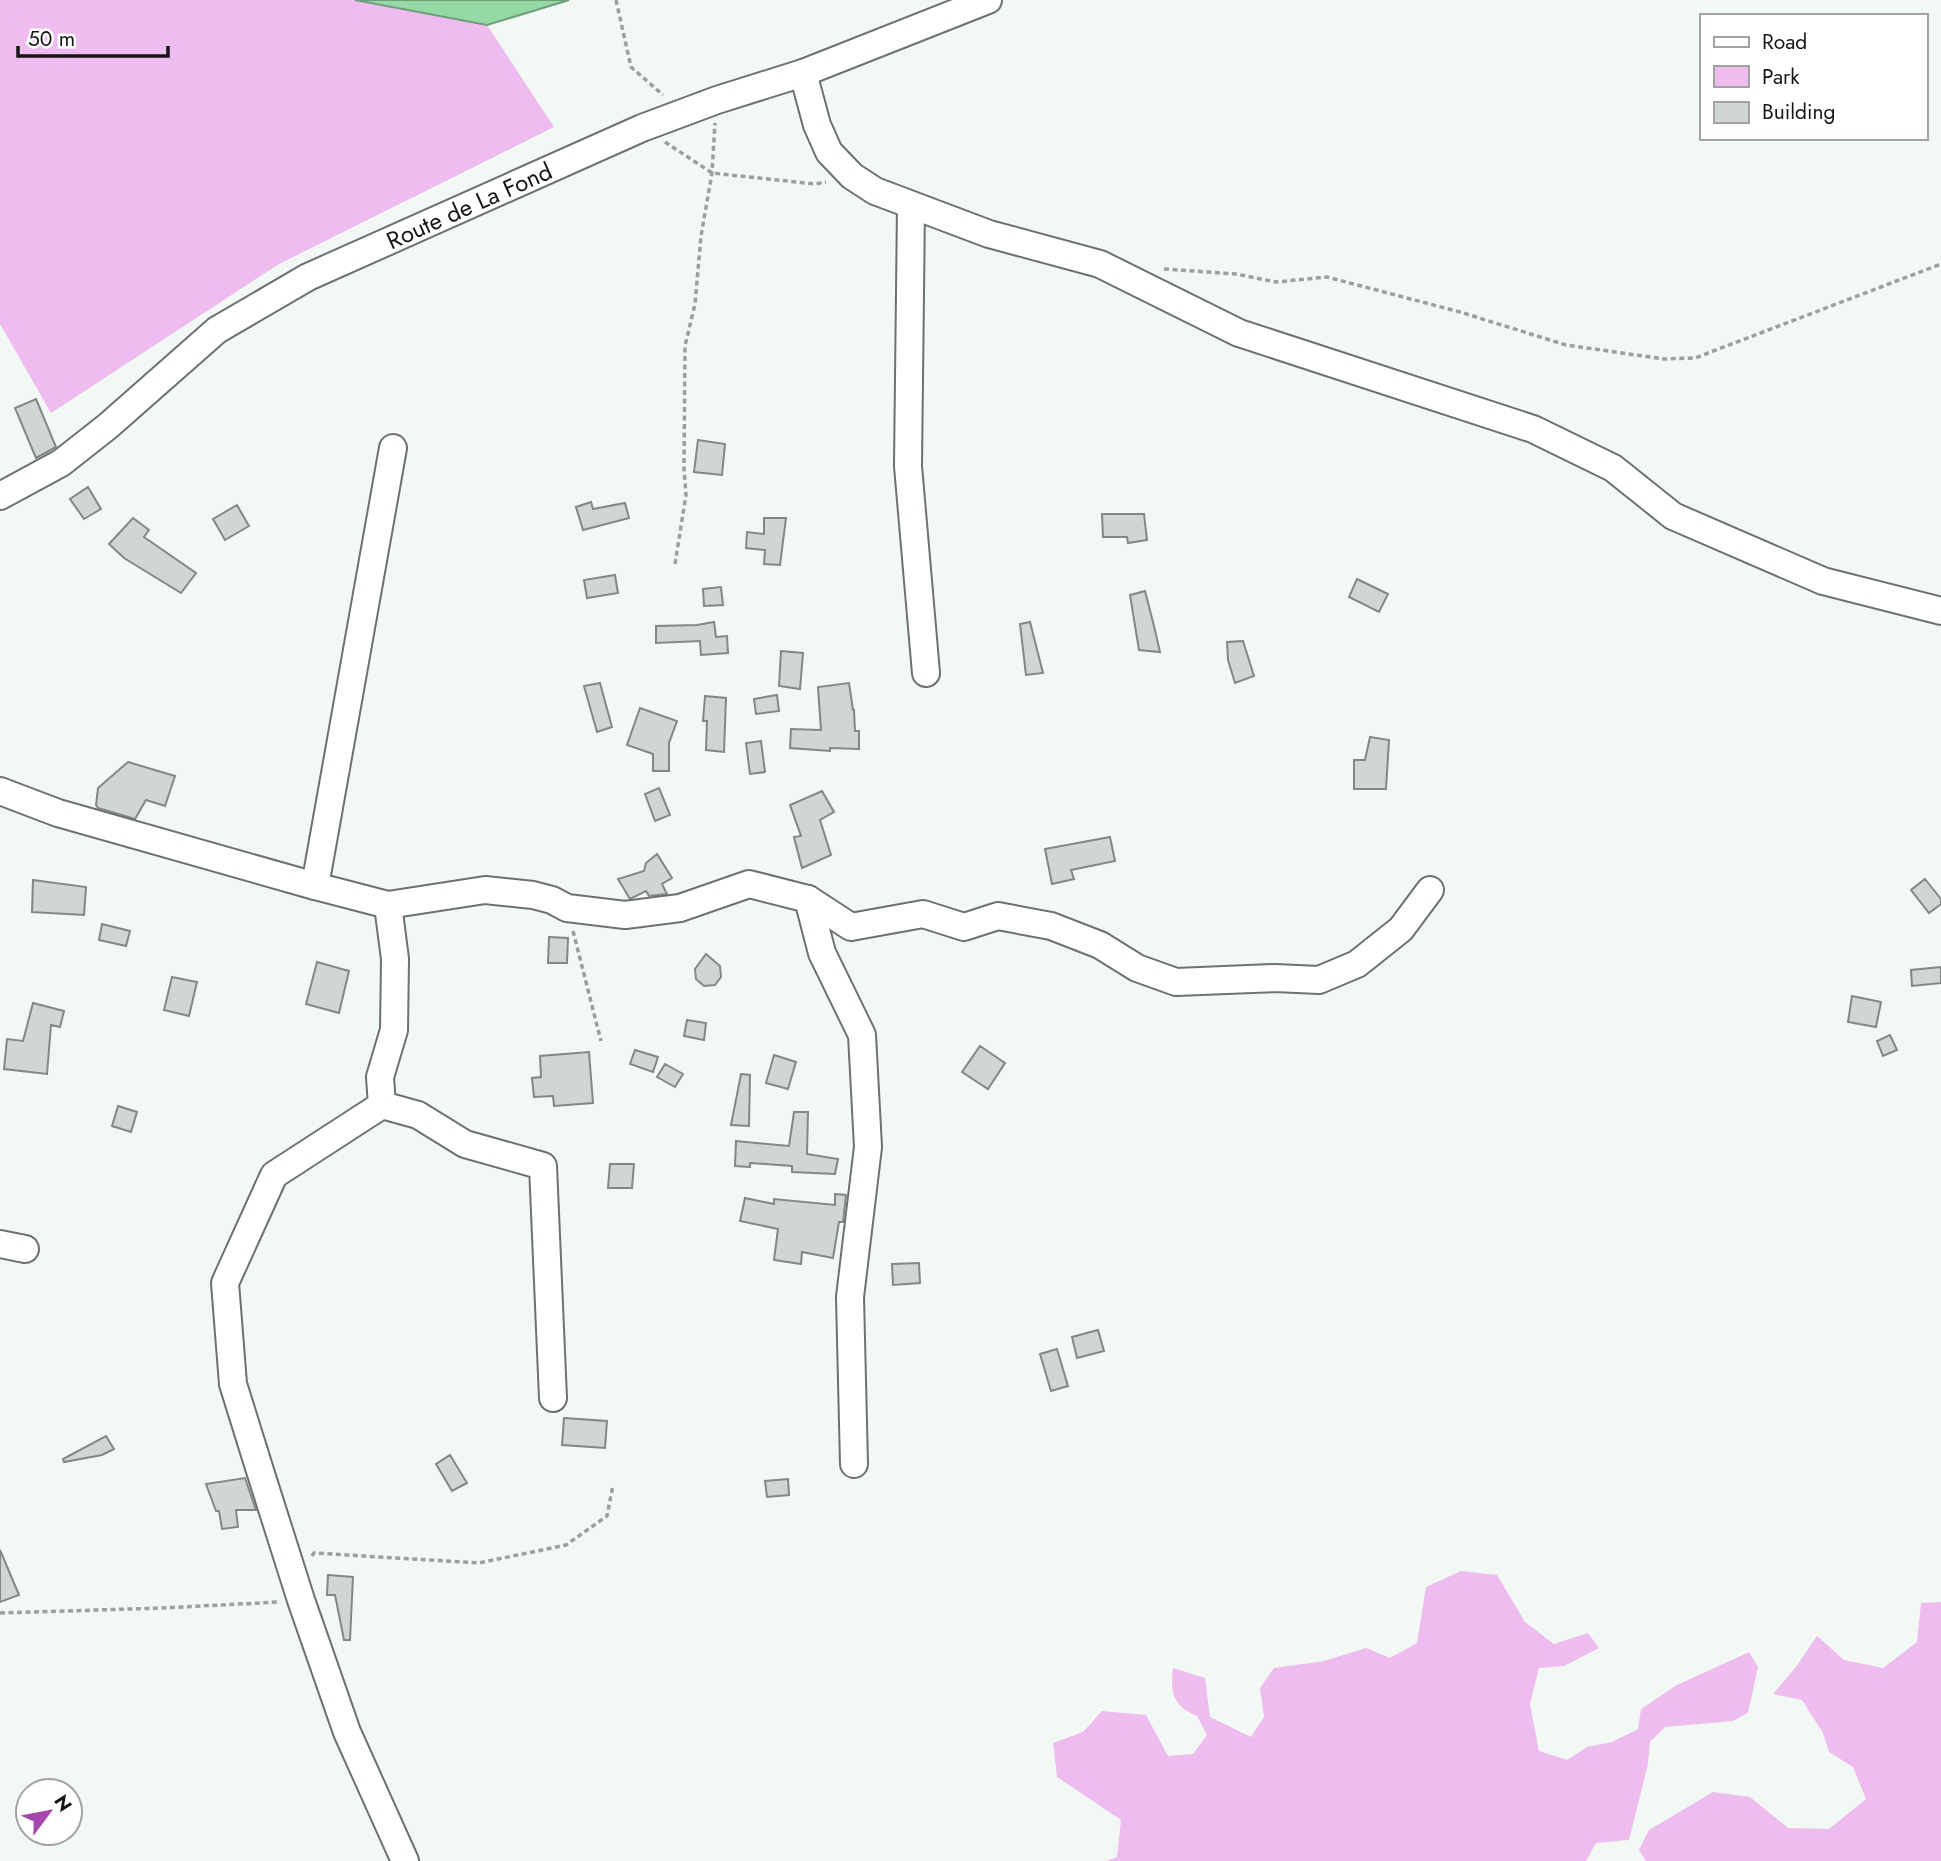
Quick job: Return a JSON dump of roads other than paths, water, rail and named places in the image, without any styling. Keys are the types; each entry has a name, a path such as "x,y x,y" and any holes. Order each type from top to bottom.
{"street":[{"name":"Route de La Fond","path":"0,496 61,463 108,426 217,330 308,277 642,128 717,100 803,73 988,0"},
{"path":"803,73 817,125 829,152 852,176 875,191 989,234 1100,264 1239,333 1533,429 1614,468 1673,516 1823,581 1941,611"},
{"path":"911,206 908,466 926,673"},
{"path":"315,886 393,448"},
{"path":"0,790 58,813 387,905 485,890 533,895 568,908 625,915 680,908 749,884 808,899 850,927 923,914 964,927 998,916 1051,926 1100,944 1137,968 1176,982 1275,978 1319,980 1357,964 1401,929 1430,890"},
{"path":"808,899 822,953 862,1035 868,1147 850,1297 854,1464"},
{"path":"382,1105 380,1077 394,1030 395,959 387,905"},
{"path":"405,1861 347,1732 301,1600 233,1384 225,1283 274,1175 382,1105 418,1115 466,1144 543,1166 553,1398"}]}
